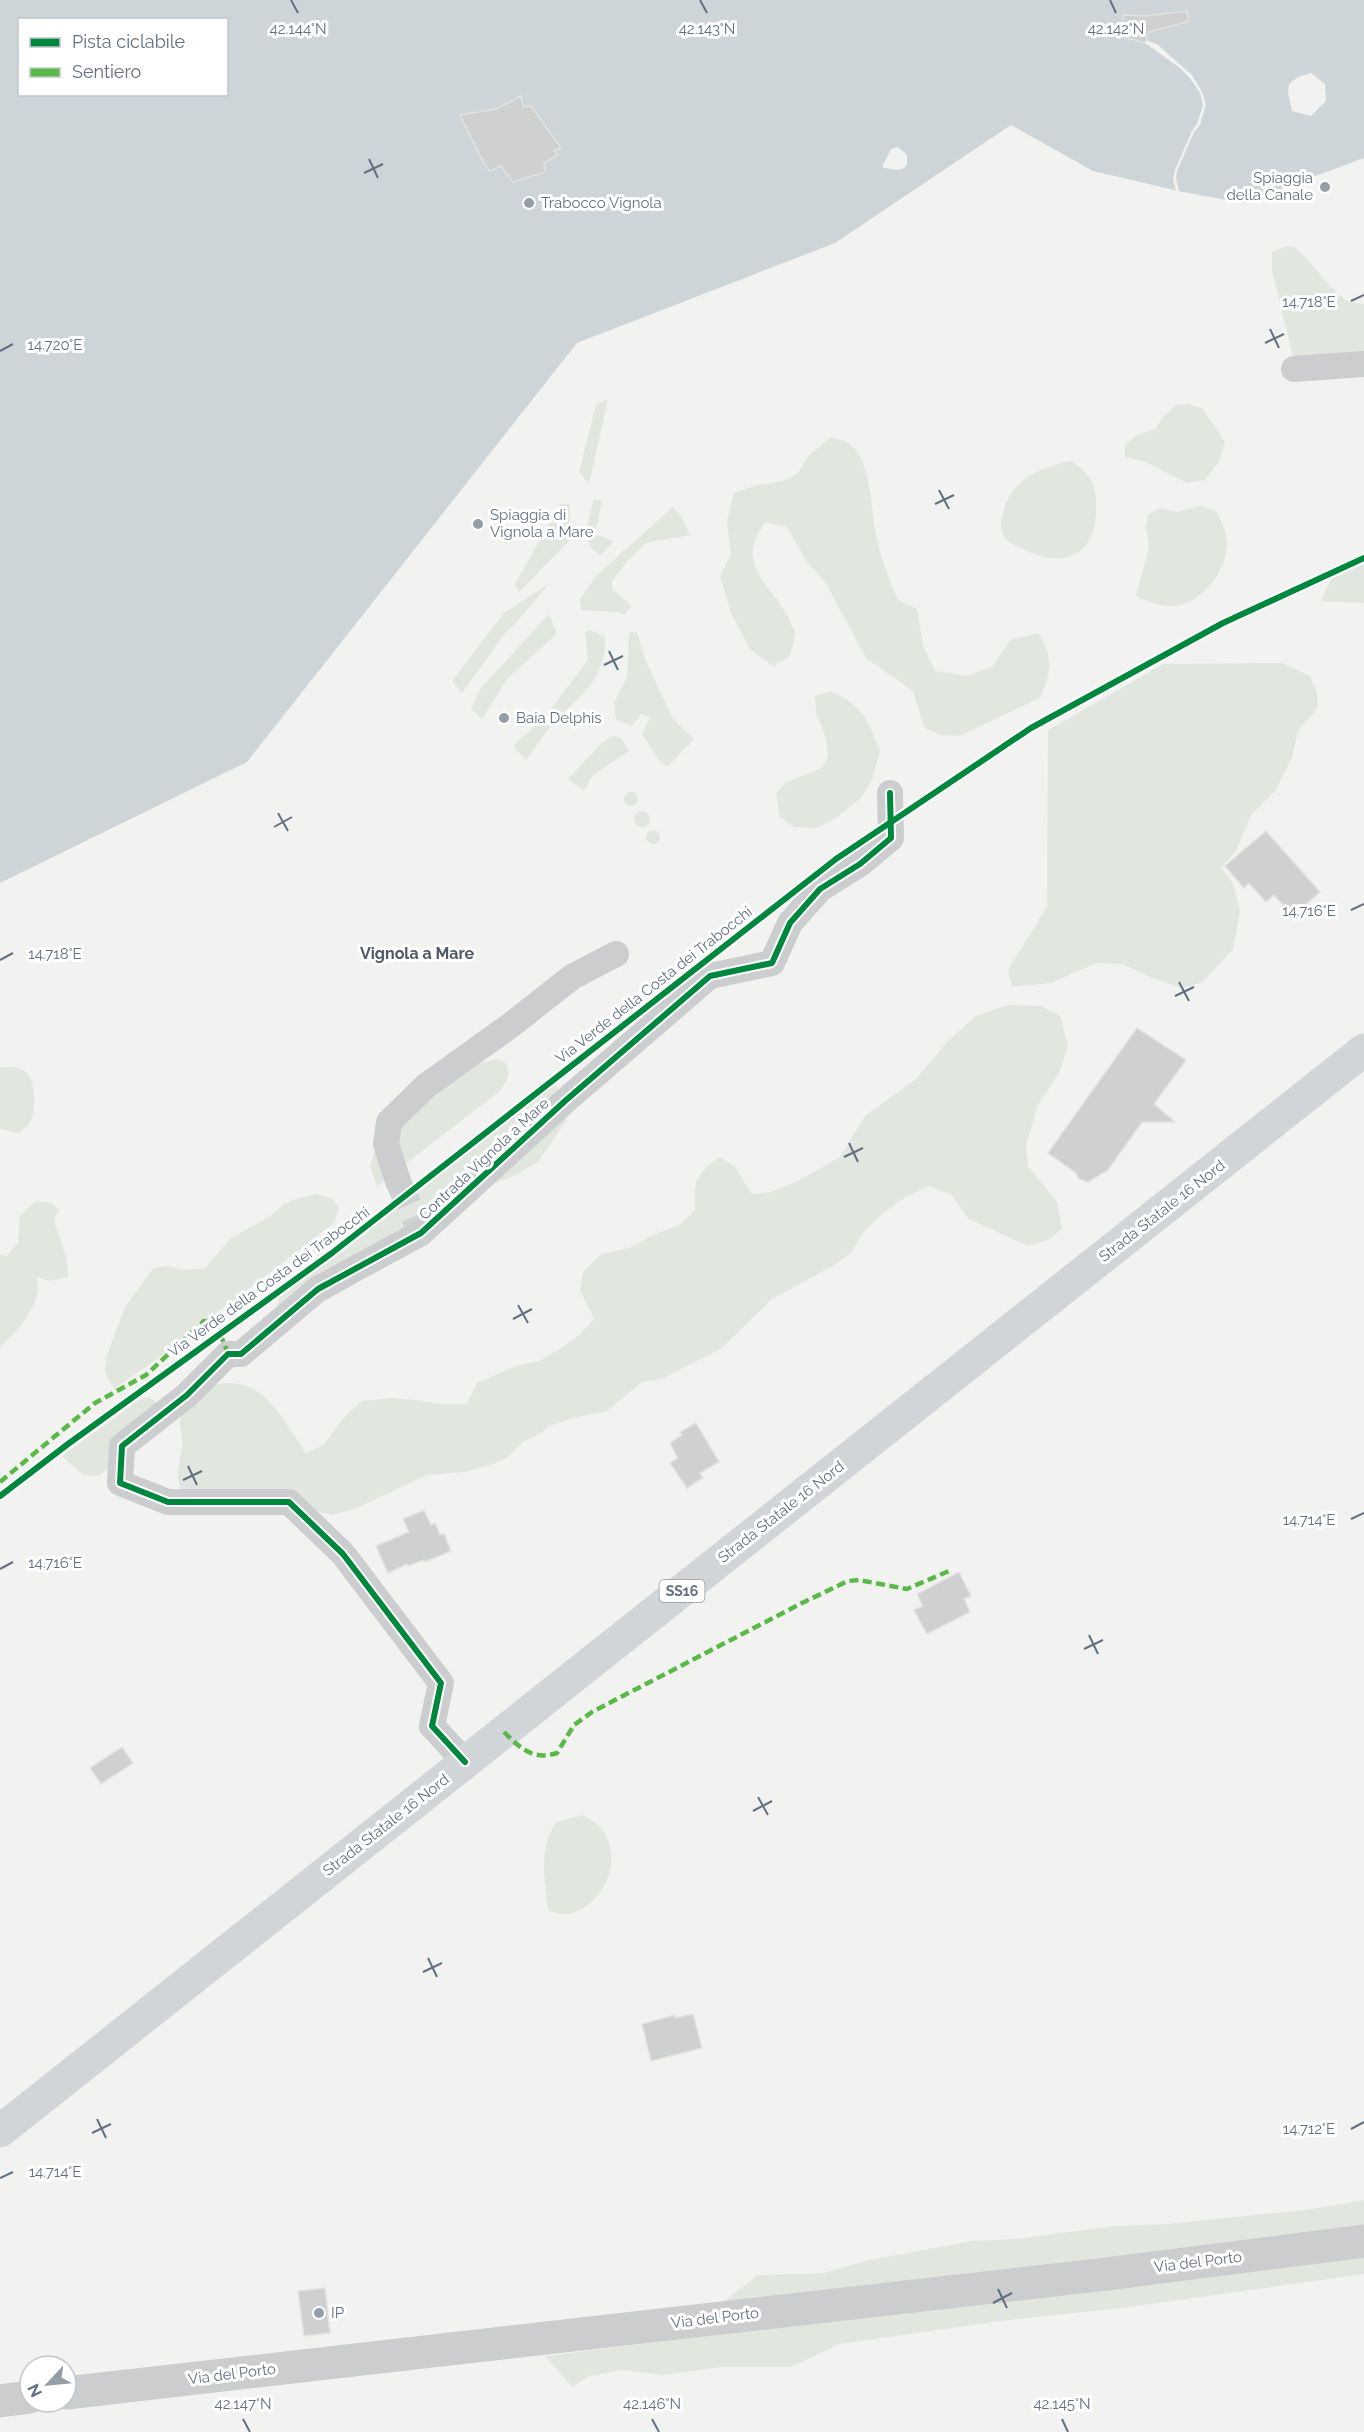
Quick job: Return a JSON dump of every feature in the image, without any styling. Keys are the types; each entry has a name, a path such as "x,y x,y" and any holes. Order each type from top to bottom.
{"main road":[{"name":"Strada Statale 16 Nord","path":"0,2131 1364,1050"}],"street":[{"path":"1294,369 1364,364"},
{"name":"Contrada Vignola a Mare","path":"465,1762 432,1726 441,1683 343,1554 289,1502 168,1502 120,1483 122,1446 187,1395 228,1354 241,1354 318,1289 421,1233 565,1101 710,976 772,963 790,923 820,889 860,864 891,838 890,794"},
{"path":"398,1180 386,1143 389,1122 426,1086 511,1025 572,977 616,954"},
{"name":"Via del Porto","path":"78,2392 1106,2274 1364,2241"},
{"path":"0,2401 18,2399"}],"shaded area":[{"path":"0,0 1364,0 1364,158 1243,203 1178,191 1093,171 1011,125 835,243 577,343 247,762 0,883","holes":["1311,73 1325,84 1326,101 1311,116 1292,111 1288,93 1289,84 1298,77","898,147 907,155 907,165 896,170 882,167 891,149"]},
{"path":"1293,246 1346,300 1364,304 1364,356 1295,364 1272,271 1272,252"},
{"path":"608,399 589,484 579,472 596,405"},
{"path":"1188,404 1202,408 1225,442 1218,463 1205,480 1187,483 1146,462 1125,457 1125,445 1137,435 1155,429 1176,405"},
{"path":"831,437 848,443 861,459 869,483 875,530 885,566 898,600 917,609 923,645 935,671 967,676 993,666 1010,640 1038,633 1049,657 1049,671 1041,697 960,736 940,735 924,727 913,691 866,658 825,582 805,559 787,527 765,522 756,538 753,551 754,564 759,575 783,608 794,629 795,637 789,657 773,666 750,649 731,613 720,576 731,555 727,521 734,493 757,485 783,481 798,473 808,456"},
{"path":"1071,461 1084,471 1094,487 1095,526 1084,547 1065,558 1053,558 1027,551 1006,539 1001,522 1012,492 1019,484 1038,471"},
{"path":"594,499 602,501 595,534 614,541 600,555 591,548 585,534"},
{"path":"560,504 570,504 570,540 519,592 515,584"},
{"path":"1200,506 1216,511 1225,532 1227,546 1222,566 1209,586 1192,600 1172,606 1163,606 1136,596 1149,547 1146,526 1148,515 1160,508 1177,512"},
{"path":"673,507 681,516 690,535 646,543 628,560 612,581 612,589 632,606 624,615 618,612 581,610 580,599 597,575"},
{"path":"1364,564 1364,603 1321,601 1331,579"},
{"path":"550,583 505,633 462,693 452,681 504,613"},
{"path":"549,614 557,634 507,679 482,719 471,709 480,689"},
{"path":"590,630 605,637 602,664 597,675 551,727 526,760 513,746 544,718 588,660 585,632"},
{"path":"637,632 645,659 673,719 694,739 668,766 662,764 642,735 650,717 641,714 632,726 616,720 614,702 627,677 629,633"},
{"path":"1282,663 1310,676 1317,692 1318,708 1298,731 1292,757 1276,790 1251,815 1236,851 1221,868 1233,883 1240,911 1233,949 1203,982 1182,988 1150,977 1123,964 1096,963 1051,983 1012,987 1008,970 1047,907 1048,730 1163,664"},
{"path":"831,691 849,701 863,714 880,751 872,780 861,798 836,818 817,828 794,827 780,817 776,793 787,782 822,768 828,757 826,738 816,713 815,696"},
{"path":"613,736 621,738 629,751 593,775 584,791 568,779 602,743"},
{"path":"628,792 634,792 638,799 634,806 628,806 624,802 624,796"},
{"path":"642,811 650,819 642,827 634,819"},
{"path":"653,830 658,832 660,837 658,842 653,844 648,842 646,837 648,832"},
{"path":"1008,1005 1041,1006 1060,1016 1068,1046 1059,1073 1038,1105 1026,1144 1028,1166 1057,1202 1062,1229 1050,1239 1028,1246 969,1219 951,1195 930,1186 907,1196 882,1214 863,1233 851,1253 833,1266 772,1299 722,1348 662,1379 642,1382 607,1411 549,1426 523,1442 508,1457 493,1464 465,1472 427,1475 355,1509 332,1515 311,1510 184,1496 178,1478 182,1442 181,1412 193,1397 206,1388 231,1383 259,1392 279,1413 306,1453 323,1445 346,1415 362,1401 391,1398 439,1404 467,1404 477,1383 516,1366 539,1361 579,1335 594,1319 580,1290 583,1272 601,1254 629,1248 679,1225 695,1210 696,1185 705,1168 720,1157 735,1167 752,1194 771,1192 798,1181 840,1157 865,1116 916,1079 947,1042 976,1016"},
{"path":"496,1059 506,1063 509,1075 501,1090 377,1186 370,1165 377,1147 469,1066"},
{"path":"0,1067 15,1067 23,1070 31,1080 34,1096 32,1118 28,1125 18,1133 0,1129"},
{"path":"553,1080 569,1108 566,1121 538,1162 512,1177 481,1188 350,1287 321,1303 277,1308 279,1294 354,1240"},
{"path":"316,1194 333,1199 339,1209 334,1223 164,1354 114,1389 105,1373 107,1355 125,1307 153,1268 167,1266 185,1270 205,1268 231,1238 269,1217 283,1205"},
{"path":"35,1202 50,1202 59,1210 54,1219 66,1255 68,1277 49,1281 37,1277 38,1287 33,1307 21,1325 0,1348 0,1255 7,1256 18,1243 20,1216"},
{"path":"149,1397 156,1402 158,1408 116,1461 99,1476 83,1475 62,1456 139,1400"},
{"path":"583,1815 600,1827 608,1839 611,1850 610,1873 600,1893 592,1901 572,1913 556,1913 548,1910 544,1876 547,1843 556,1822"},
{"path":"1364,2200 1364,2227 723,2302 758,2275 824,2273 869,2260 972,2241 1016,2239 1113,2226 1167,2224 1305,2210"},
{"path":"1364,2254 1364,2274 840,2344 791,2367 723,2367 662,2375 623,2370 590,2376 572,2387 545,2356"}],"pier":[{"path":"1146,40 1158,45 1192,75 1206,104 1200,125 1194,132 1177,171 1179,191 1176,191 1173,179 1175,170 1197,124 1203,105 1200,93 1190,78 1145,43"}],"building":[{"path":"1187,11 1189,21 1149,32 1145,43 1121,36 1123,15 1145,16"},
{"path":"521,96 523,107 531,106 561,148 554,151 558,155 544,163 545,172 513,182 501,166 490,171 485,165 460,115 496,109"},
{"path":"1266,831 1320,892 1293,916 1274,895 1266,902 1249,883 1244,888 1225,866"},
{"path":"1137,1028 1186,1060 1154,1104 1175,1122 1142,1122 1108,1170 1088,1182 1079,1179 1076,1173 1048,1153"},
{"path":"696,1423 719,1462 700,1473 703,1478 687,1488 670,1463 678,1458 670,1443 682,1435 680,1432"},
{"path":"424,1510 431,1525 435,1523 440,1535 444,1534 451,1551 425,1562 424,1560 408,1566 407,1564 388,1573 376,1546 409,1532 403,1519"},
{"path":"959,1572 971,1596 964,1599 970,1612 927,1634 914,1610 923,1606 917,1594"},
{"path":"122,1747 133,1763 101,1784 90,1768"},
{"path":"693,2014 702,2048 651,2061 642,2024 675,2015 675,2018"},
{"path":"325,2288 330,2333 304,2336 298,2291"}],"tunnel":[{"path":"398,1181 421,1233"}],"marked path":[{"path":"0,1482 95,1403 146,1375 204,1321 217,1325 228,1354"},
{"path":"504,1732 528,1752 541,1755 557,1753 574,1725 592,1712 848,1581 859,1580 907,1589 949,1571"}],"cycle path":[{"name":"Via Verde della Costa dei Trabocchi","path":"0,1496 332,1253 836,859 1031,728 1223,623 1364,558"},
{"path":"465,1762 432,1726 441,1683 343,1554 289,1502 168,1502 120,1483 122,1446 187,1395 228,1354 241,1354 318,1289 421,1233 565,1101 710,976 772,963 790,923 820,889 860,864 891,838 890,793"}],"place":[{"name":"Spiaggia della Canale","path":"1325,187"},
{"name":"Trabocco Vignola","path":"529,203"},
{"name":"Spiaggia di Vignola a Mare","path":"478,524"},
{"name":"Baia Delphis","path":"504,718"},
{"name":"IP","path":"319,2313"}],"district":[{"name":"Vignola a Mare","path":"417,953"}]}
